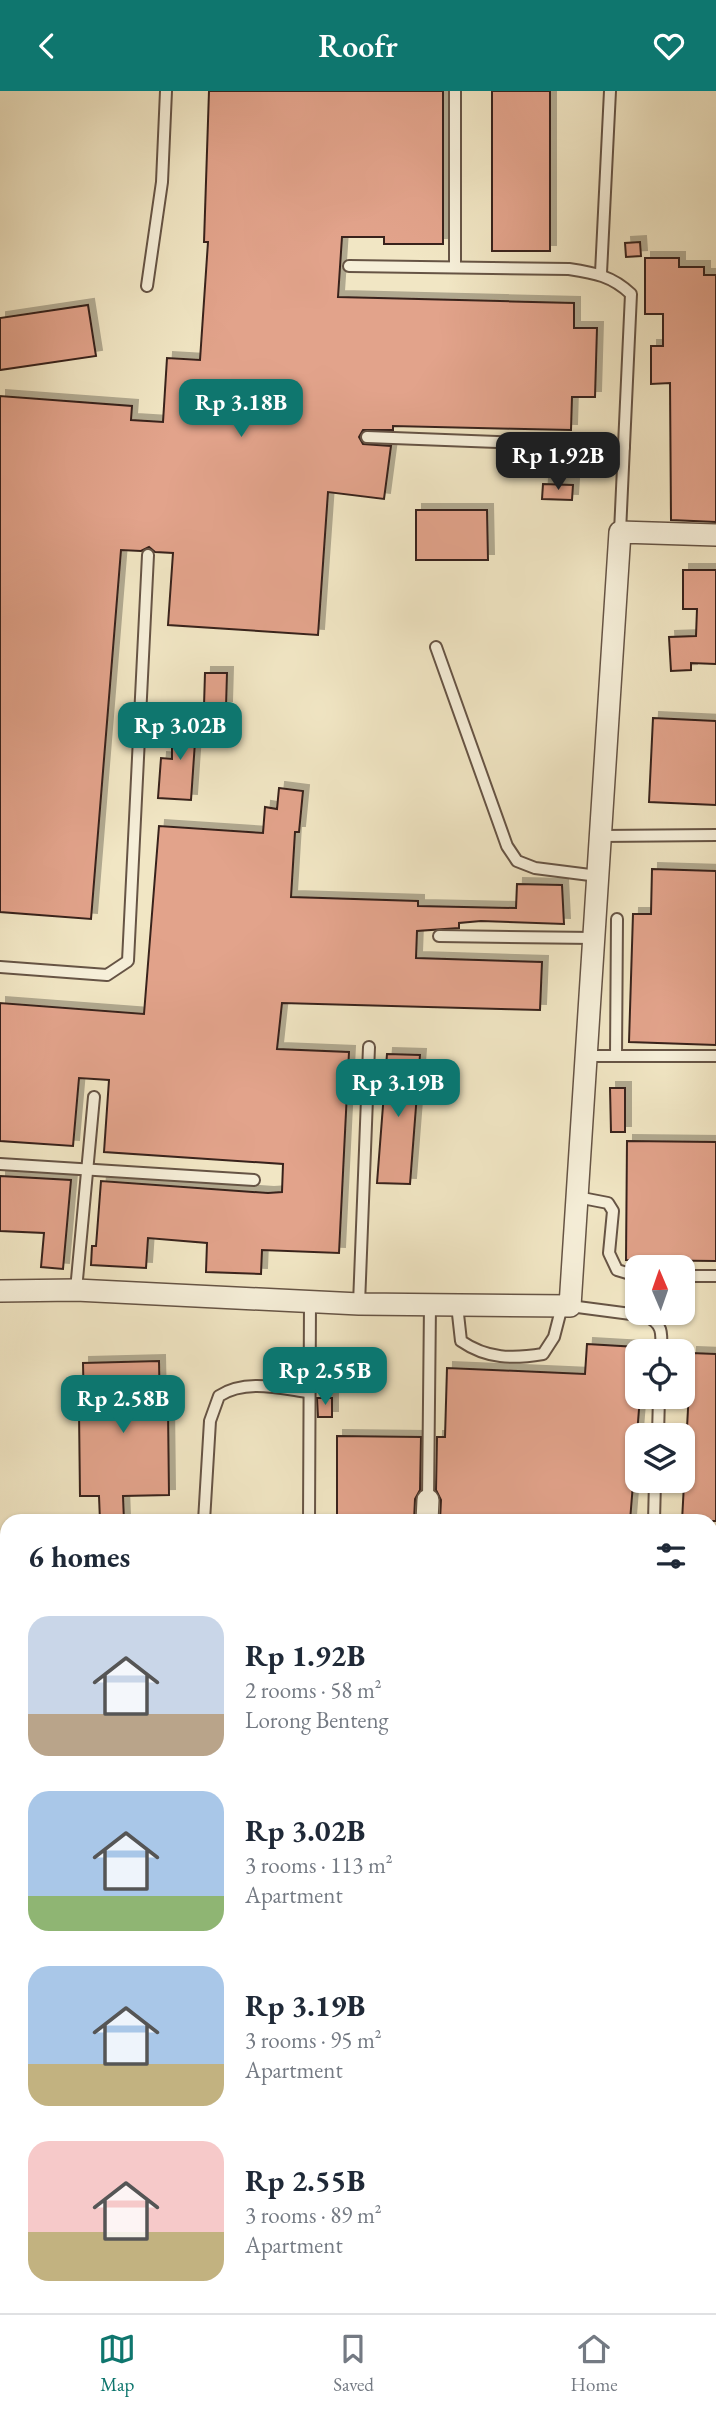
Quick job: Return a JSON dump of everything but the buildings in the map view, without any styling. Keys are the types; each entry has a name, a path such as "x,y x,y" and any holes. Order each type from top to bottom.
{"street":[{"path":"0,1291 76,1290 359,1304 566,1306 577,1197 620,533 716,535"}],"lane":[{"path":"147,286 162,183 166,91"},
{"path":"455,91 455,267"},
{"path":"601,273 610,91"},
{"path":"349,266 569,269 601,273 617,281 631,294 620,533"},
{"path":"367,437 624,447"},
{"path":"0,967 107,975 128,961 148,555"},
{"path":"436,647 507,846 517,862 535,868 598,876"},
{"path":"601,835 716,835"},
{"path":"616,1056 617,919"},
{"path":"439,936 594,938"},
{"path":"359,1304 369,1047"},
{"path":"586,1056 716,1056"},
{"path":"76,1290 94,1097"},
{"path":"0,1164 254,1181"},
{"path":"577,1197 608,1203 613,1211 609,1253 617,1270 625,1272"},
{"path":"695,1276 716,1276"},
{"path":"309,1514 310,1301"},
{"path":"428,1510 430,1304"},
{"path":"457,1305 461,1341 489,1355 516,1359 543,1354 554,1338 566,1306 646,1316 655,1320 662,1328 662,1339"},
{"path":"204,1514 209,1421 219,1397 240,1387 263,1386 308,1392"},
{"path":"654,1514 655,1493"}]}
